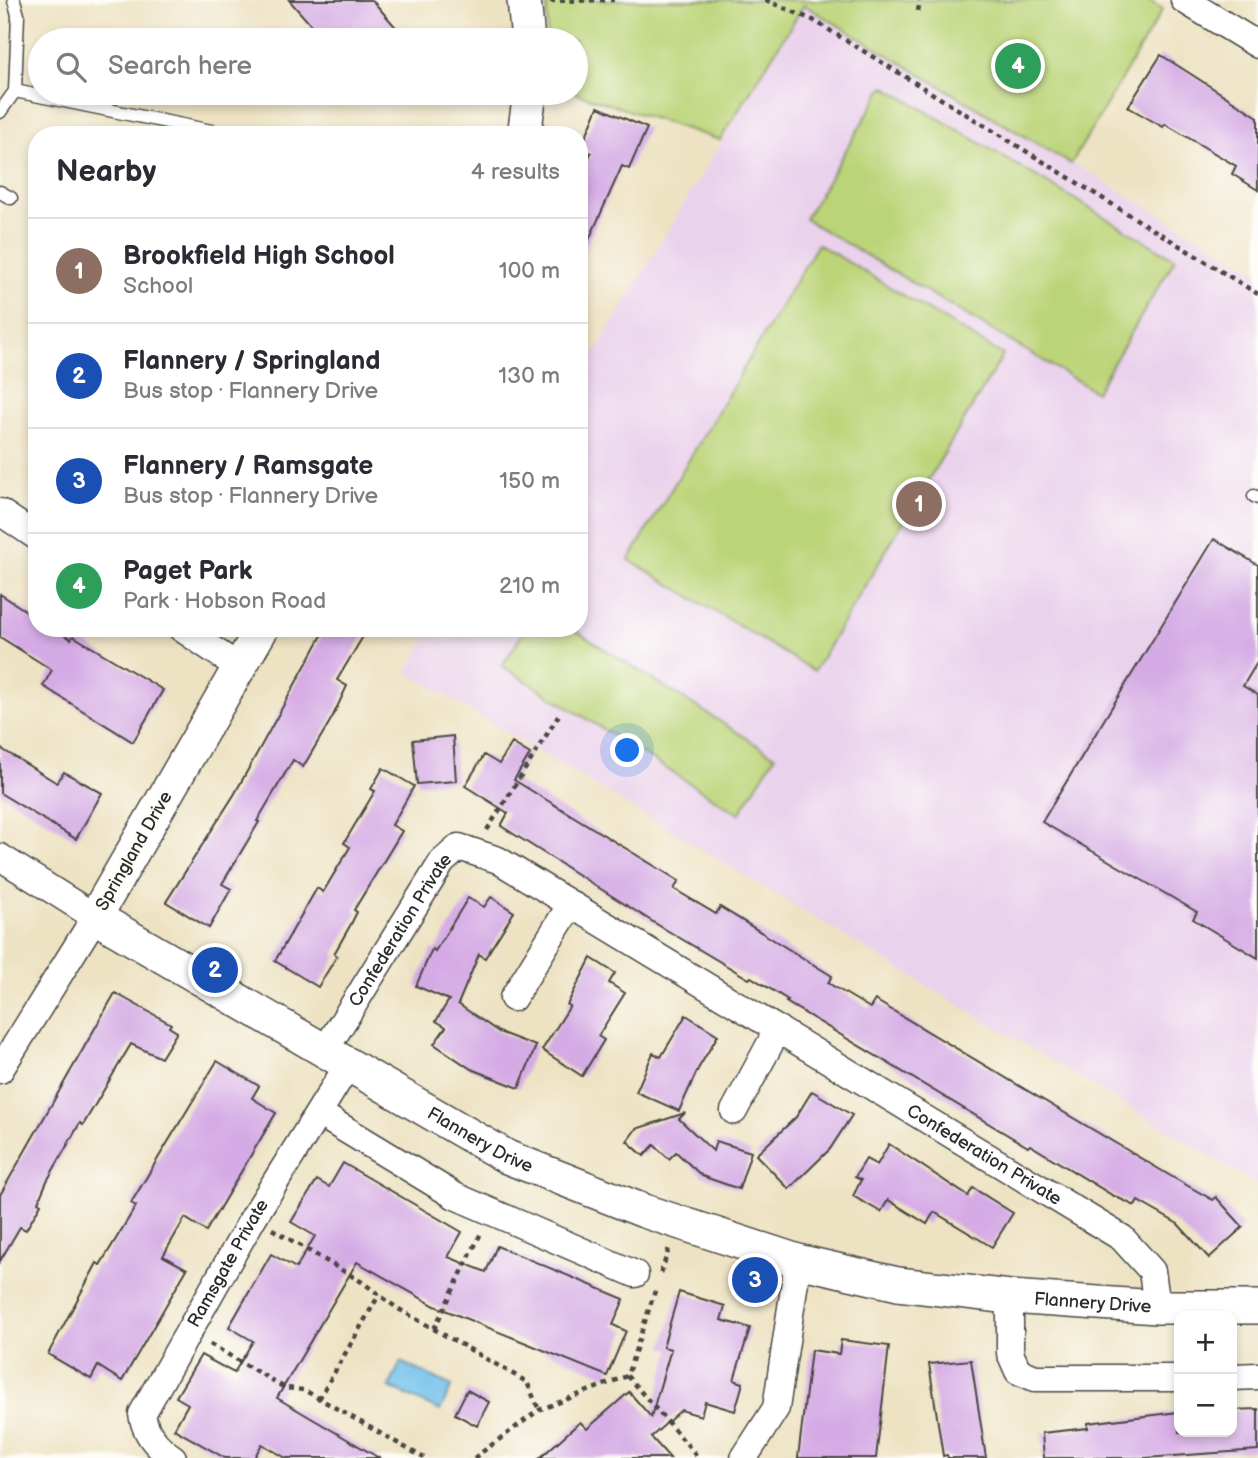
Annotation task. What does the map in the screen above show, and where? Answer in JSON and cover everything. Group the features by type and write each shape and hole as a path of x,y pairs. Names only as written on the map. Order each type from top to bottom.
{"street":[{"path":"1184,0 1258,45"},
{"path":"524,2 527,28"},
{"path":"525,126 528,105"},
{"path":"0,512 28,531"},
{"path":"194,637 240,668"},
{"name":"Springland Drive","path":"0,1070 95,917 257,637"},
{"name":"Confederation Private","path":"336,1058 442,862 459,847 498,860 1122,1238 1152,1271 1157,1307"},
{"name":"Flannery Drive","path":"0,858 95,917 507,1157 643,1210 798,1261 898,1284 1010,1297 1157,1307 1258,1307"},
{"path":"513,998 571,904"},
{"path":"734,1111 778,1030"},
{"name":"Ramsgate Private","path":"173,1458 163,1452 144,1428 142,1415 253,1217 320,1114 336,1058"},
{"path":"320,1114 455,1196 635,1274"},
{"path":"744,1458 776,1408 798,1261"},
{"name":"Flannery Drive","path":"1010,1297 1010,1353 1018,1371 1035,1378 1174,1378"},
{"path":"1237,1377 1258,1376"}],"lane":[{"path":"0,112 15,91 18,15 14,0"},
{"path":"15,91 28,94"},
{"path":"84,105 187,126"}],"path":[{"path":"524,2 614,0"},
{"path":"765,0 813,20 1258,294"},
{"path":"918,11 920,0"},
{"path":"459,847 482,838 559,715"},
{"path":"434,1329 491,1213"},
{"path":"253,1217 434,1329 527,1382 539,1409"},
{"path":"627,1376 678,1220"},
{"path":"319,1399 379,1295"},
{"path":"190,1331 285,1388 304,1390 424,1458"},
{"path":"474,1458 539,1409 627,1376"},
{"path":"627,1376 699,1458"}],"shaded area":[{"path":"804,5 1258,272 1258,1185 407,672 428,637 588,637 588,364"}],"green space":[{"path":"547,0 1148,0 1163,9 1071,164 804,5 720,140 588,97 588,28 547,28"},
{"path":"884,86 1175,259 1096,392 805,219"},
{"path":"818,244 1003,355 814,671 629,560"},
{"path":"520,637 585,637 775,756 739,814 502,666"}],"water":[{"path":"401,1362 452,1386 440,1411 389,1387"}],"building":[{"path":"289,0 372,0 396,28 314,28"},
{"path":"1161,55 1258,117 1258,190 1232,174 1236,166 1165,124 1163,127 1128,107"},
{"path":"598,107 647,128 629,169 622,166 588,242 588,160 591,153 588,152 588,131"},
{"path":"1214,539 1258,565 1258,661 1243,686 1258,695 1258,958 1193,919 1197,912 1042,822"},
{"path":"0,594 28,612 28,637 75,637 163,690 133,742 43,686 52,670 0,637"},
{"path":"321,637 363,637 337,680 347,686 332,718 303,767 293,760 257,821 259,822 222,884 231,889 209,928 166,902 234,795"},
{"path":"453,736 456,781 417,784 413,740"},
{"path":"512,743 530,754 514,780 679,881 674,889 716,914 720,907 832,976 828,983 870,1008 875,1000 1174,1178 1213,1200 1216,1197 1243,1227 1209,1258 1178,1224 1138,1201 1135,1206 1112,1195 1030,1145 1028,1147 786,1002 788,1000 751,977 749,979 653,922 501,826 508,813 465,786 484,755 499,764"},
{"path":"0,748 57,783 64,772 102,793 76,839 0,793"},
{"path":"383,768 414,786 392,825 402,831 354,910 357,912 334,954 337,956 318,987 275,961 317,888 323,892 350,847 344,843 375,791 371,789"},
{"path":"491,897 514,912 485,958 479,954 458,1004 499,1032 536,1046 519,1088 471,1069 434,1044 446,1027 436,1021 449,1000 416,986 432,949 435,951 468,898 484,907"},
{"path":"591,958 615,973 609,983 625,993 598,1036 604,1040 582,1076 542,1050 570,1006 567,1005"},
{"path":"115,993 171,1024 169,1027 177,1032 161,1058 131,1044 83,1125 80,1123 47,1181 38,1202 41,1204 26,1230 20,1227 0,1261 0,1195"},
{"path":"686,1015 718,1035 698,1069 679,1111 636,1092 653,1053 661,1057"},
{"path":"217,1061 259,1086 252,1098 276,1113 206,1231 185,1218 163,1256 187,1269 122,1381 98,1366 91,1379 48,1354 97,1263 100,1265 136,1206 131,1203"},
{"path":"812,1091 852,1115 830,1149 789,1189 756,1155 796,1117"},
{"path":"685,1113 679,1119 713,1151 716,1141 751,1152 739,1189 702,1176 676,1152 669,1159 654,1145 644,1156 627,1141 636,1129"},
{"path":"889,1144 968,1196 973,1188 1013,1213 992,1247 934,1212 927,1224 888,1200 881,1212 853,1196 861,1180 855,1177 866,1159 877,1165"},
{"path":"343,1163 462,1232 448,1257 486,1272 497,1246 624,1299 613,1325 626,1331 607,1376 435,1306 357,1262 277,1398 379,1458 286,1458 262,1444 254,1458 225,1458 174,1429 188,1404 176,1397 201,1355 234,1373 253,1341 229,1327 271,1254 296,1268 315,1236 291,1222 317,1180 329,1187"},
{"path":"679,1292 725,1306 721,1320 750,1328 734,1380 743,1383 735,1411 705,1402 701,1416 681,1410 651,1437 670,1458 540,1458 580,1422 587,1429 629,1392 651,1417 671,1349 663,1347"},
{"path":"841,1340 889,1346 876,1458 798,1458 811,1350 839,1354"},
{"path":"971,1360 986,1458 948,1458 947,1455 943,1456 929,1364"},
{"path":"467,1390 489,1402 477,1426 455,1414"},
{"path":"1258,1409 1258,1450 1145,1458 1044,1458 1042,1433 1088,1428 1088,1423 1174,1413 1174,1437 1237,1437 1237,1410"}],"place":[{"name":"Paget Park","path":"1018,66"},
{"name":"Brookfield High School","path":"919,504"},
{"name":"Flannery / Springland","path":"215,970"},
{"name":"Flannery / Ramsgate","path":"755,1280"}]}
